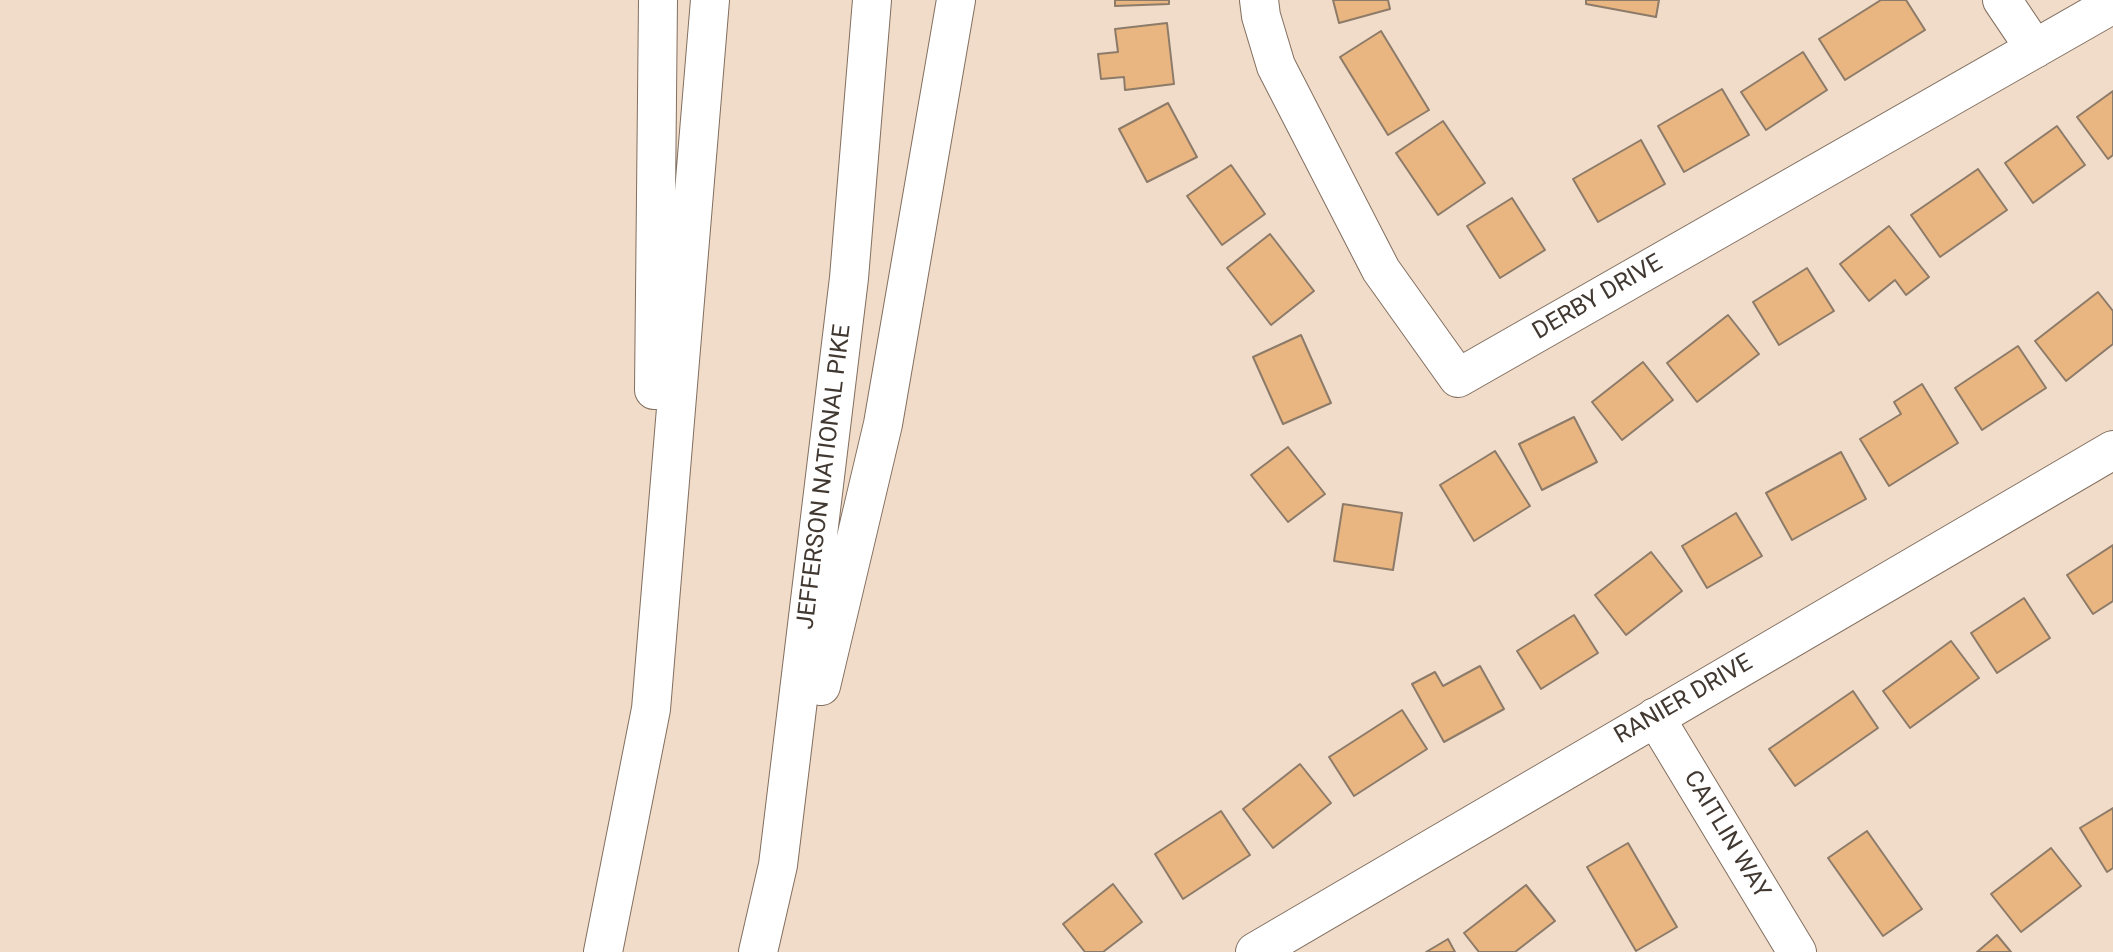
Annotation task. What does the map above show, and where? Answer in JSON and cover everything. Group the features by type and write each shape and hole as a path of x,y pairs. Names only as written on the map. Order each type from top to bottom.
{"main road":[{"path":"651,709 658,0"},
{"path":"603,952 651,709 710,0"},
{"name":"JEFFERSON NATIONAL PIKE","path":"758,952 778,865 849,278 872,0"},
{"path":"778,865 883,424 956,0"},
{"name":"DERBY DRIVE","path":"1259,0 1276,66 1381,271 1458,378 2113,5"},
{"path":"2002,0 2035,48"},
{"name":"RANIER DRIVE","path":"1255,952 2113,450"},
{"name":"CAITLIN WAY","path":"1655,717 1797,952"}],"building":[{"path":"1115,0 1169,0 1169,4 1115,6"},
{"path":"1333,0 1388,0 1390,9 1339,23"},
{"path":"1586,0 1659,0 1656,17 1586,4"},
{"path":"1881,0 1906,0 1925,30 1845,80 1819,39"},
{"path":"1167,23 1174,84 1125,90 1124,77 1101,79 1098,54 1118,52 1115,29"},
{"path":"1381,31 1429,110 1388,135 1340,57"},
{"path":"1803,52 1827,90 1766,130 1741,92"},
{"path":"1722,89 1749,135 1684,172 1658,126"},
{"path":"2113,91 2113,155 2108,159 2077,117"},
{"path":"1168,103 1197,157 1147,182 1119,129"},
{"path":"1443,121 1485,183 1438,215 1396,153"},
{"path":"2057,126 2085,165 2033,203 2005,163"},
{"path":"1641,140 1665,184 1598,222 1573,179"},
{"path":"1231,165 1265,214 1222,245 1187,196"},
{"path":"1978,169 2007,210 1940,257 1911,215"},
{"path":"1512,198 1545,250 1500,278 1467,226"},
{"path":"1889,226 1929,277 1906,295 1895,280 1869,301 1840,264"},
{"path":"1270,234 1314,291 1271,325 1227,268"},
{"path":"1807,268 1834,311 1779,345 1753,302"},
{"path":"2098,292 2113,311 2113,344 2066,381 2035,341"},
{"path":"1728,315 1759,354 1697,402 1667,363"},
{"path":"1301,335 1331,403 1283,424 1253,357"},
{"path":"2018,346 2046,388 1982,430 1955,388"},
{"path":"1643,362 1673,400 1622,440 1592,402"},
{"path":"1922,384 1958,443 1889,486 1860,439 1901,414 1894,402"},
{"path":"1574,417 1597,462 1542,490 1519,444"},
{"path":"1288,447 1325,494 1288,522 1251,475"},
{"path":"1495,451 1530,506 1474,541 1440,485"},
{"path":"1841,452 1866,499 1792,540 1766,493"},
{"path":"1343,504 1402,513 1393,570 1334,561"},
{"path":"1736,513 1762,556 1707,588 1682,546"},
{"path":"2113,545 2113,601 2093,614 2067,575"},
{"path":"1651,552 1682,591 1626,635 1595,595"},
{"path":"2024,598 2050,638 1997,673 1971,633"},
{"path":"1574,615 1598,653 1541,689 1517,651"},
{"path":"1951,641 1979,678 1910,728 1883,691"},
{"path":"1480,666 1504,709 1444,742 1412,684 1435,672 1443,686"},
{"path":"1853,691 1878,728 1795,786 1769,749"},
{"path":"1402,710 1427,749 1354,796 1329,757"},
{"path":"1300,764 1331,803 1273,848 1243,809"},
{"path":"2113,808 2113,868 2107,872 2080,828"},
{"path":"1221,811 1250,855 1183,899 1155,854"},
{"path":"1867,831 1922,909 1883,936 1828,858"},
{"path":"1628,843 1677,927 1636,951 1587,867"},
{"path":"2051,848 2081,886 2021,932 1991,894"},
{"path":"1113,884 1142,922 1103,952 1085,952 1063,924"},
{"path":"1526,885 1555,921 1515,952 1479,952 1464,933"},
{"path":"1997,935 2011,952 1977,952"},
{"path":"1448,939 1455,952 1426,952"}]}
